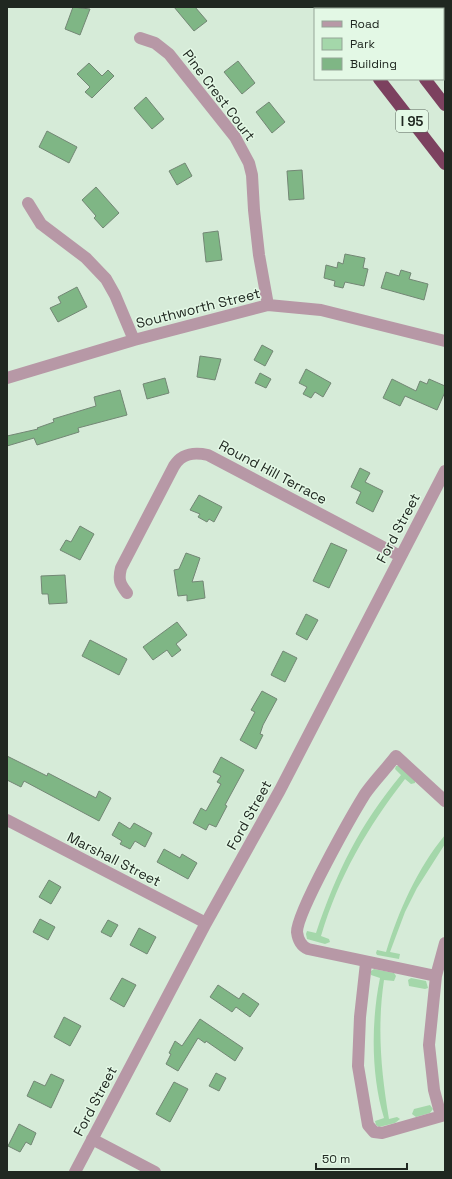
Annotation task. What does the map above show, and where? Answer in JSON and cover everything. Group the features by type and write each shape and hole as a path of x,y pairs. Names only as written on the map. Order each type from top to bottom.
{"highway":[{"name":"I 95","path":"380,80 445,164"},
{"name":"I 95","path":"426,80 445,105"}],"street":[{"name":"Pine Crest Court","path":"140,38 155,43 169,54 242,149 252,175 254,210 268,305"},
{"path":"28,202 41,224 86,258 106,279 115,295 134,340"},
{"name":"Southworth Street","path":"7,378 134,340 268,305 321,310 445,341"},
{"name":"Round Hill Terrace","path":"127,593 120,584 119,577 121,568 174,466 183,456 191,453 208,454 400,556"},
{"name":"Ford Street","path":"75,1172 206,924 280,790 445,471"},
{"path":"436,976 366,963 308,949 300,944 297,931 299,922 316,885 365,794 396,756 445,801"},
{"name":"Marshall Street","path":"7,820 206,924"},
{"path":"366,963 360,1018 358,1066 368,1125 374,1132 382,1133 443,1115 434,1090 429,1045 436,976 445,943"},
{"path":"92,1139 155,1172"}],"green space":[{"path":"396,766 399,766 415,780 415,783 411,784 405,779 391,797 366,834 345,873 328,914 321,936 329,939 330,942 325,944 307,939 307,931 316,933 332,889 361,831 373,812 401,775 395,769"},
{"path":"445,835 445,844 417,888 405,912 390,952 400,954 399,959 377,955 377,950 386,952 403,905 417,876"},
{"path":"374,969 394,973 396,976 394,981 384,980 380,1032 382,1067 389,1119 397,1117 400,1119 395,1123 379,1127 376,1125 375,1121 384,1118 377,1084 374,1030 380,978 371,975 371,971"},
{"path":"411,978 426,981 428,988 425,989 409,986 408,980"},
{"path":"430,1105 433,1109 430,1113 416,1117 412,1114 414,1109"}],"building":[{"path":"73,7 90,9 80,35 65,29"},
{"path":"174,7 195,7 207,21 194,31"},
{"path":"238,61 255,83 242,94 224,72"},
{"path":"89,63 102,76 108,70 114,76 92,98 85,92 90,87 77,74"},
{"path":"146,97 164,119 152,129 134,108"},
{"path":"269,102 285,122 272,133 256,112"},
{"path":"47,131 77,147 69,163 39,147"},
{"path":"185,163 192,176 177,185 169,171"},
{"path":"302,170 304,199 289,200 287,171"},
{"path":"96,187 119,213 103,228 94,218 96,216 82,200"},
{"path":"218,231 222,260 206,262 203,233"},
{"path":"345,254 365,258 363,268 368,269 364,286 345,282 343,288 334,286 335,281 324,278 326,265 337,268 338,262 343,264"},
{"path":"401,270 411,273 409,279 428,284 424,300 381,288 386,272 399,276"},
{"path":"77,287 87,307 58,322 50,308 61,303 58,297"},
{"path":"262,345 273,351 265,366 254,360"},
{"path":"200,356 221,359 215,380 197,377"},
{"path":"306,369 331,383 323,397 315,392 311,398 303,394 307,387 299,383"},
{"path":"260,373 271,379 266,388 255,383"},
{"path":"165,378 169,393 147,399 143,384"},
{"path":"392,379 416,391 420,381 427,384 429,379 445,386 445,392 437,410 405,396 400,406 383,398"},
{"path":"120,390 127,415 78,428 79,432 37,445 34,438 7,446 7,436 38,429 37,428 54,422 53,419 96,406 94,397"},
{"path":"360,468 370,473 365,482 383,491 373,512 356,503 361,492 351,487"},
{"path":"199,495 222,507 214,522 209,519 207,522 198,517 200,514 190,510"},
{"path":"80,526 94,534 80,560 60,550 66,540 71,542"},
{"path":"331,543 347,550 329,588 313,581"},
{"path":"186,553 200,558 192,582 203,581 205,598 187,601 187,595 178,596 174,570 179,569"},
{"path":"65,575 67,603 49,604 48,594 42,594 41,576"},
{"path":"306,614 318,620 307,640 296,634"},
{"path":"177,622 187,635 176,644 181,650 172,657 167,650 153,660 143,647"},
{"path":"90,640 127,659 119,675 82,656"},
{"path":"283,651 297,658 285,682 271,675"},
{"path":"262,691 277,699 263,725 260,734 263,735 256,749 240,740 255,712 251,710"},
{"path":"7,756 47,776 48,773 96,798 99,791 111,798 99,821 24,781 21,787 7,780"},
{"path":"221,757 244,770 225,805 227,806 216,827 209,824 206,830 193,823 201,808 206,811 221,784 217,782 221,776 213,772"},
{"path":"119,822 130,829 134,823 152,833 145,847 135,841 130,849 120,844 122,841 112,835"},
{"path":"164,849 180,858 182,854 197,863 188,879 157,862"},
{"path":"49,880 61,887 51,904 39,897"},
{"path":"40,919 55,927 48,940 33,932"},
{"path":"108,920 118,925 111,937 101,932"},
{"path":"139,928 156,937 147,954 130,945"},
{"path":"122,978 136,985 124,1007 110,999"},
{"path":"218,985 239,999 243,993 259,1004 250,1017 236,1007 232,1012 210,997"},
{"path":"64,1017 81,1026 70,1046 54,1037"},
{"path":"200,1019 243,1048 235,1061 206,1041 205,1043 198,1038 178,1071 166,1064 171,1054 169,1053 175,1041 182,1046"},
{"path":"216,1073 226,1078 219,1091 209,1086"},
{"path":"51,1074 64,1080 51,1108 27,1096 34,1081 45,1086"},
{"path":"174,1082 188,1089 170,1122 156,1114"},
{"path":"19,1124 36,1133 31,1145 26,1142 20,1152 8,1146"}]}
